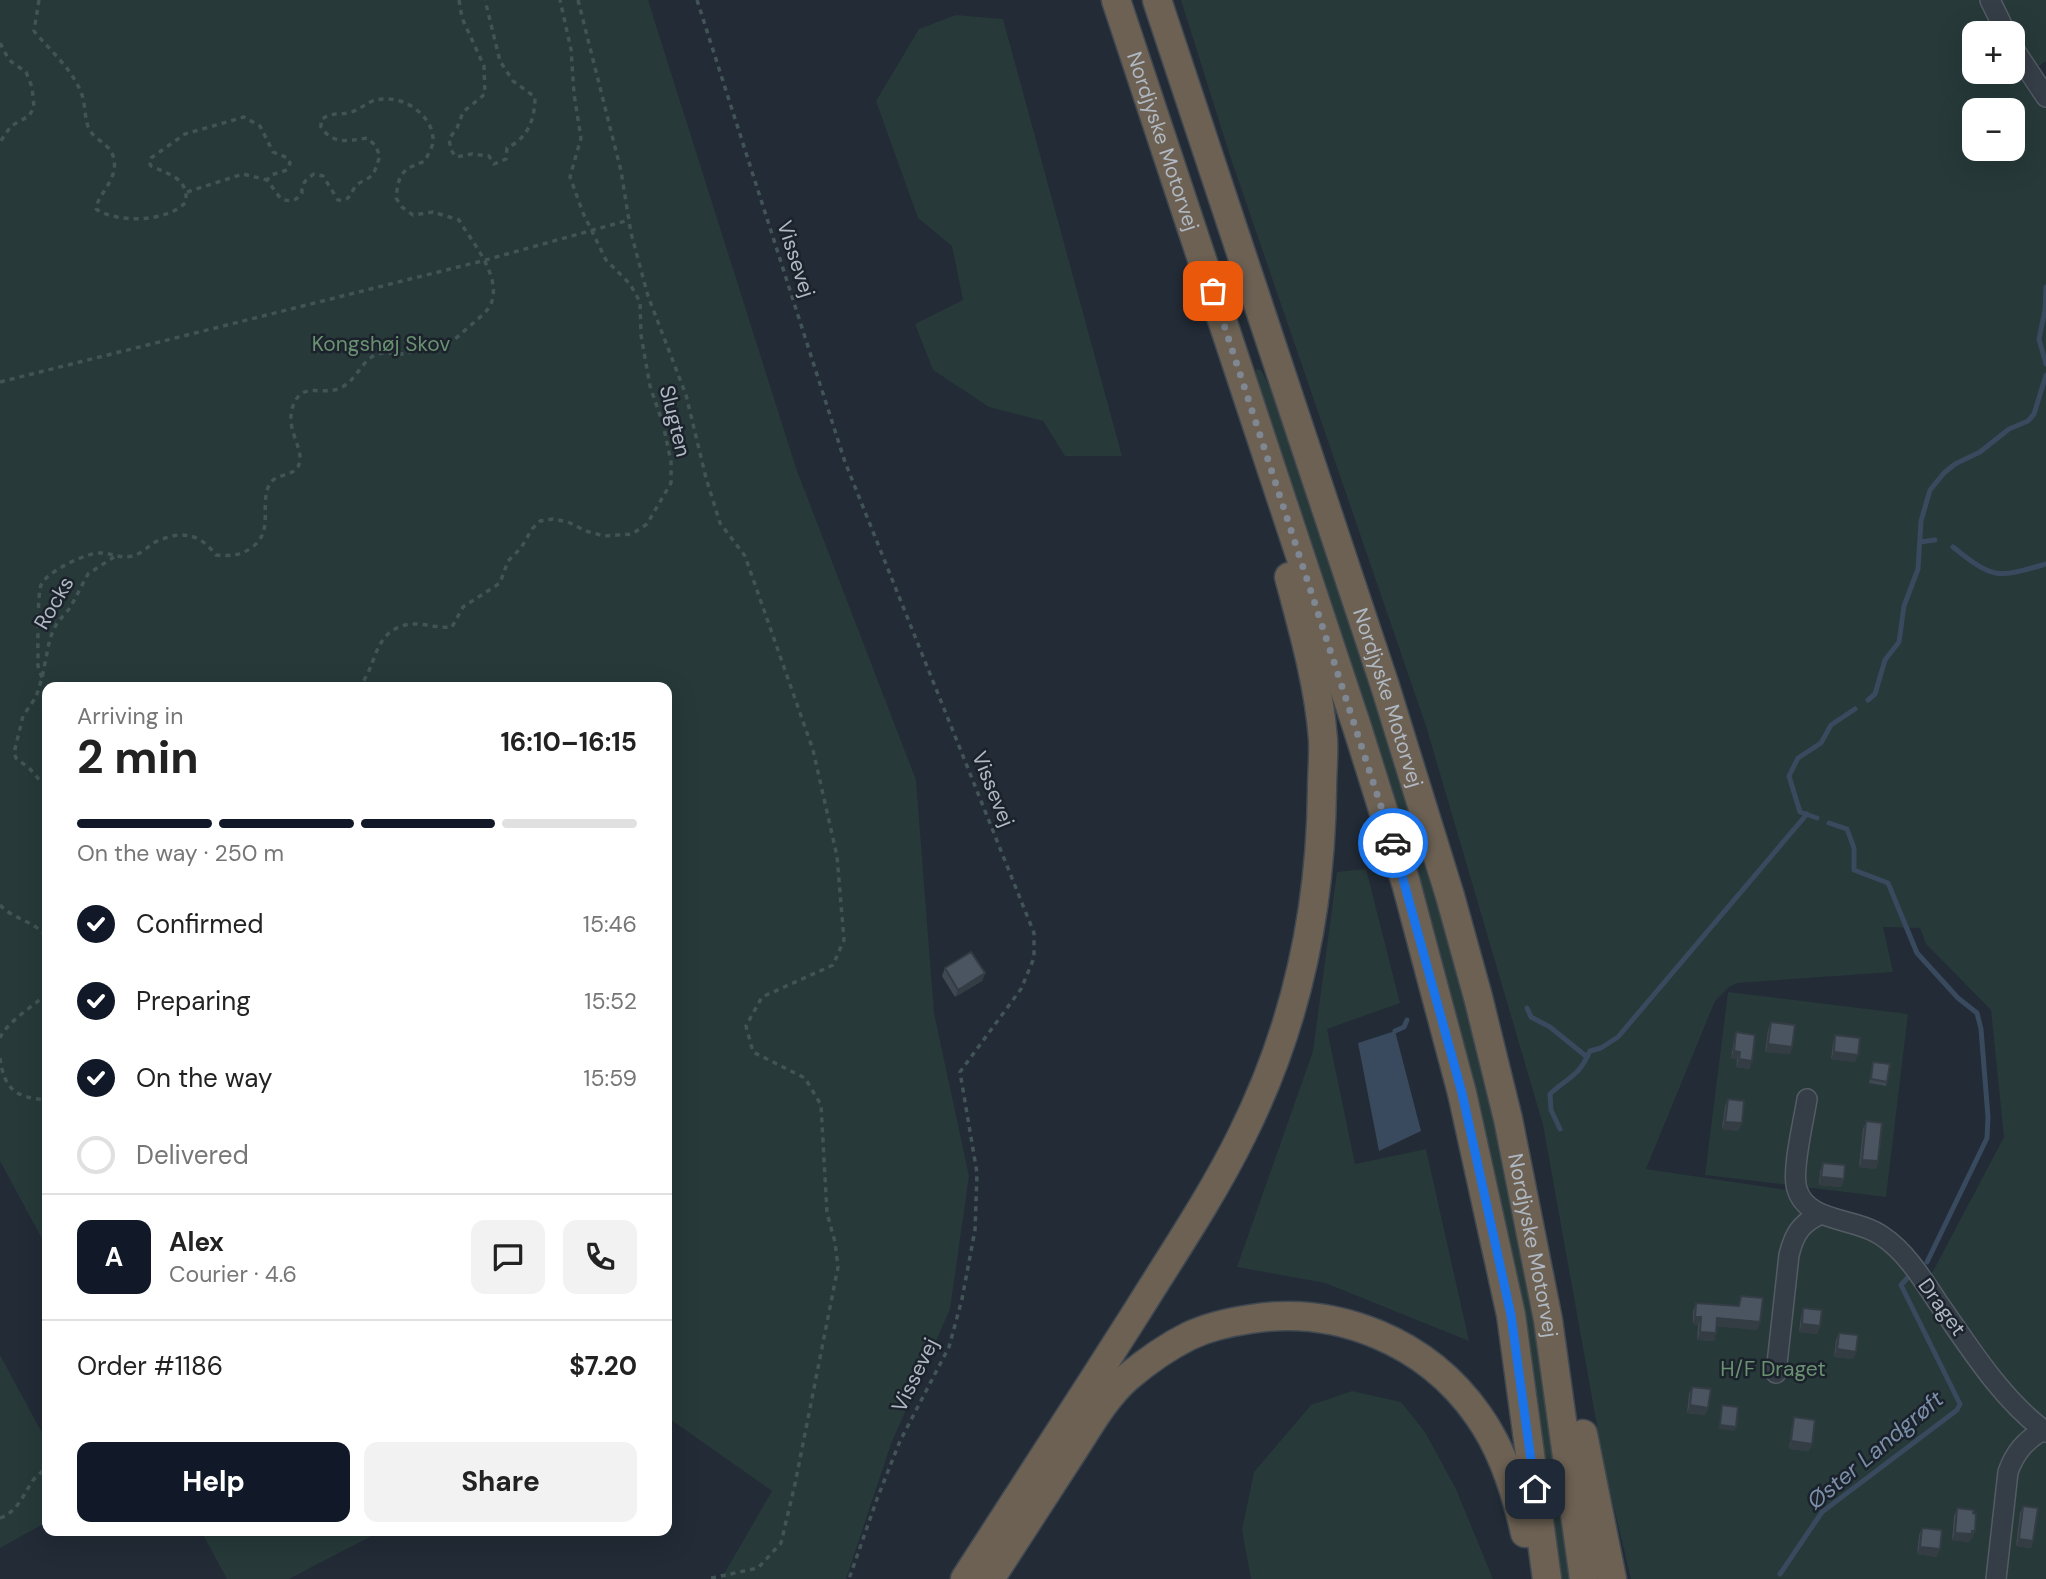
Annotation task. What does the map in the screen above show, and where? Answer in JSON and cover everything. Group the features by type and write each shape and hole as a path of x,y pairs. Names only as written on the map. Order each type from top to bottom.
{"highway":[{"name":"Nordjyske Motorvej","path":"1116,0 1394,844 1462,1093 1511,1315 1547,1579"},
{"name":"Nordjyske Motorvej","path":"1157,0 1381,673 1478,996 1508,1119 1548,1320 1584,1579"},
{"path":"965,1579 1214,1187 1274,1059 1292,1005 1309,938 1322,834 1323,739 1317,696 1300,616 1205,267"},
{"path":"1478,996 1546,1235 1612,1579"},
{"path":"990,1579 1100,1410 1125,1380 1156,1355 1192,1335 1232,1322 1273,1315 1344,1322 1374,1332 1404,1347 1446,1379 1478,1413 1498,1447 1516,1494 1528,1548 1531,1579"}],"street":[{"path":"1990,0 2000,21"},
{"path":"2025,62 2042,84"},
{"path":"1776,1373 1789,1255 1794,1237 1805,1222 1819,1215 1805,1204 1797,1189 1795,1176 1807,1099"},
{"name":"Draget","path":"1819,1215 1853,1222 1882,1236 1905,1257 1990,1375 2045,1431 2023,1444 2014,1456 2008,1472 1996,1579"}],"path":[{"path":"40,0 34,31 66,64 82,95 90,132 106,144 114,161 109,188 96,202 96,209 119,219 165,216 177,212 187,202 187,191 181,180 151,166 151,158 185,134 244,117 260,126 273,152 288,158 290,163 287,170 271,175 267,180"},
{"path":"459,0 462,18 484,66 485,94 463,112 449,139 451,150 456,157 472,154 489,156 494,164 506,159 508,149 521,141 527,132 535,112 535,97 513,81 500,61 485,0"},
{"name":"Slugten","path":"364,682 371,667 374,651 400,626 412,624 452,627 463,607 500,583 508,561 540,521 553,519 568,522 604,536 632,534 647,524 671,483 671,463 663,424 650,386 641,335 640,302 630,284 606,260 583,213 570,177 581,138 571,49 560,0"},
{"path":"578,0 621,170 629,220 648,296 686,395 720,523 745,556 813,750 837,856 844,940 833,965 762,997 746,1026 753,1052 805,1078 821,1105 827,1213 838,1267 781,1542 758,1568 707,1579"},
{"name":"Vissevej","path":"697,0 845,462 1034,933 1034,958 1021,989 960,1072 977,1172 975,1230 962,1298 949,1348 900,1441 849,1579"},
{"path":"0,43 9,60 26,72 32,87 34,107 29,116 11,125 0,142"},
{"path":"42,678 38,666 41,585 51,574 77,560 101,552 114,557 134,556 159,540 178,536 197,537 207,542 216,555 244,553 260,541 266,526 265,506 273,479 299,467 300,456 292,434 292,411 302,392 340,388 355,378 366,362 375,355 388,352 409,353 422,348 435,349 448,345 484,314 492,302 493,279 459,220 433,212 413,215 402,207 396,198 399,177 406,168 425,161 433,142 429,121 412,106 388,98 366,102 355,111 331,113 321,120 321,127 333,139 342,142 367,138 375,145 380,156 372,176 355,187 347,199 338,200 323,176 314,174 307,178 297,199 290,201 281,199 267,180 243,174 187,191"},
{"path":"0,382 482,261 629,220"},
{"name":"Rocks","path":"42,783 16,758 14,752 23,716 36,697 50,638 57,623 70,608 88,575 114,557"},
{"path":"0,905 8,914 42,930"},
{"path":"0,1038 5,1027 27,1013 42,998"},
{"path":"0,1058 2,1073 9,1086 25,1098 42,1100"},
{"path":"0,1518 21,1502 42,1472"}],"green space":[{"name":"Kongshøj Skov","path":"0,0 648,0 796,468 916,780 934,1013 969,1176 950,1309 891,1444 846,1579 721,1579 772,1491 672,1421 672,682 42,682 42,1239 0,1161"},
{"name":"H/F Draget","path":"1181,0 1982,0 1992,21 1962,21 1962,84 2025,84 2046,109 2046,1423 2005,1378 1931,1275 2004,1137 1991,1010 1926,944 1920,928 1883,927 1893,972 1737,983 1729,987 1715,1001 1646,1169 1786,1190 1823,1221 1850,1226 1906,1263 2031,1430 2027,1447 2046,1439 2046,1579 1631,1579 1605,1470 1543,1125 1426,726 1230,156"},
{"path":"1997,0 2046,0 2046,61 2038,67 2025,55 2025,21 2007,21"},
{"path":"956,15 1003,19 1122,456 1065,456 1043,421 989,407 933,370 915,324 963,300 952,246 918,218 876,101 919,29"},
{"path":"1256,369 1261,370 1274,396 1409,809 1459,979 1496,1132 1529,1288 1555,1449 1572,1579 1557,1579 1516,1292 1257,383"},
{"path":"1366,869 1400,1003 1327,1029 1355,1164 1426,1149 1469,1341 1325,1283 1237,1267 1313,1051 1337,872"},
{"path":"1728,992 1908,1014 1886,1197 1705,1175"},
{"path":"0,1355 42,1433 42,1525 0,1548"},
{"path":"1352,1391 1401,1402 1425,1432 1456,1489 1493,1579 1251,1579 1242,1530 1254,1472 1311,1405"},
{"path":"204,1536 371,1536 289,1579 227,1579"}],"water":[{"path":"1395,1031 1421,1131 1379,1151 1358,1043"}],"building":[{"path":"971,952 985,973 958,990 945,968"},
{"path":"1771,1022 1795,1025 1792,1047 1768,1044"},
{"path":"1736,1032 1755,1035 1752,1061 1739,1059 1740,1052 1734,1051"},
{"path":"1835,1035 1860,1038 1858,1055 1834,1052"},
{"path":"1873,1062 1890,1064 1887,1082 1871,1079"},
{"path":"1728,1099 1744,1101 1742,1123 1725,1122"},
{"path":"1866,1121 1882,1123 1878,1161 1862,1160"},
{"path":"1823,1163 1845,1165 1844,1179 1821,1177"},
{"path":"1741,1296 1763,1298 1760,1322 1717,1318 1716,1333 1700,1332 1701,1317 1695,1317 1696,1303 1739,1306"},
{"path":"1803,1308 1822,1310 1820,1326 1802,1324"},
{"path":"1839,1333 1858,1335 1856,1352 1837,1349"},
{"path":"1692,1387 1711,1389 1708,1408 1690,1405"},
{"path":"1722,1405 1738,1407 1736,1427 1720,1425"},
{"path":"1794,1417 1815,1420 1812,1444 1791,1441"},
{"path":"2023,1506 2038,1508 2033,1541 2019,1539"},
{"path":"1957,1508 1974,1510 1975,1531 1972,1531 1972,1534 1955,1533"},
{"path":"1922,1528 1942,1530 1940,1549 1920,1547"}],"waterway":[{"name":"Øster Landgrøft","path":"2046,287 2039,339 2046,364"},
{"name":"Øster Landgrøft","path":"1868,700 1875,694 1885,660 1899,642 1904,606 1918,569 1921,521 1930,490 1955,464 1980,452 2009,429 2028,421 2034,414 2046,375"},
{"path":"1920,542 1935,540"},
{"path":"1953,547 1978,566 1996,573 2017,572 2046,564"},
{"name":"Øster Landgrøft","path":"1817,818 1800,812 1789,776 1798,758 1821,743 1831,725 1855,709"},
{"path":"1560,1129 1551,1110 1550,1094 1577,1072 1590,1051 1601,1048 1618,1037 1807,814"},
{"name":"Øster Landgrøft","path":"1829,823 1847,829 1854,848 1854,870 1888,883 1917,953 1958,998 1977,1013 1981,1029 1988,1117 1987,1138 1927,1262"},
{"path":"1527,1008 1531,1017 1550,1027 1587,1057"},
{"path":"1395,1031 1404,1027 1407,1020"},
{"name":"Øster Landgrøft","path":"1780,1574 1822,1512 1957,1410 1960,1404 1901,1285 1910,1275"}],"way so far":[{"path":"1213,291 1393,843"}],"route":[{"path":"1393,843 1462,1093 1511,1315 1535,1489"}]}
